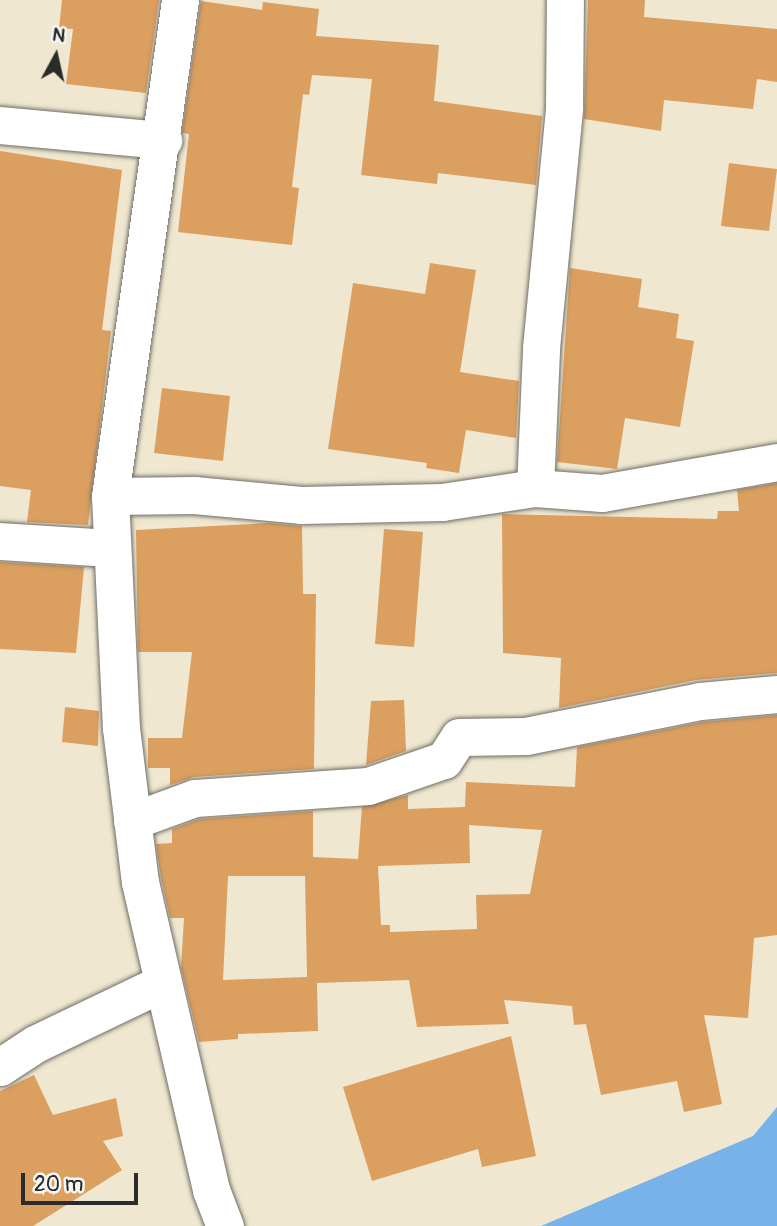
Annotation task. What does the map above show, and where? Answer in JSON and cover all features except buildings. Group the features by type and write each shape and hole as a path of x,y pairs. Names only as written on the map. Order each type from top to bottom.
{"street":[{"path":"180,0 163,140 110,496 121,728 132,821 160,984 211,1190 225,1226"},
{"path":"535,488 541,348 564,107 565,0"},
{"path":"0,125 163,140"},
{"path":"110,496 194,495 314,505 442,502 535,488 602,493 777,462"},
{"path":"0,541 112,548"},
{"path":"132,821 195,798 368,786 444,760 459,737 526,736 700,701 777,694"},
{"path":"0,1067 35,1044 160,984"}],"water":[{"path":"777,1107 777,1226 541,1226 753,1136"}]}
